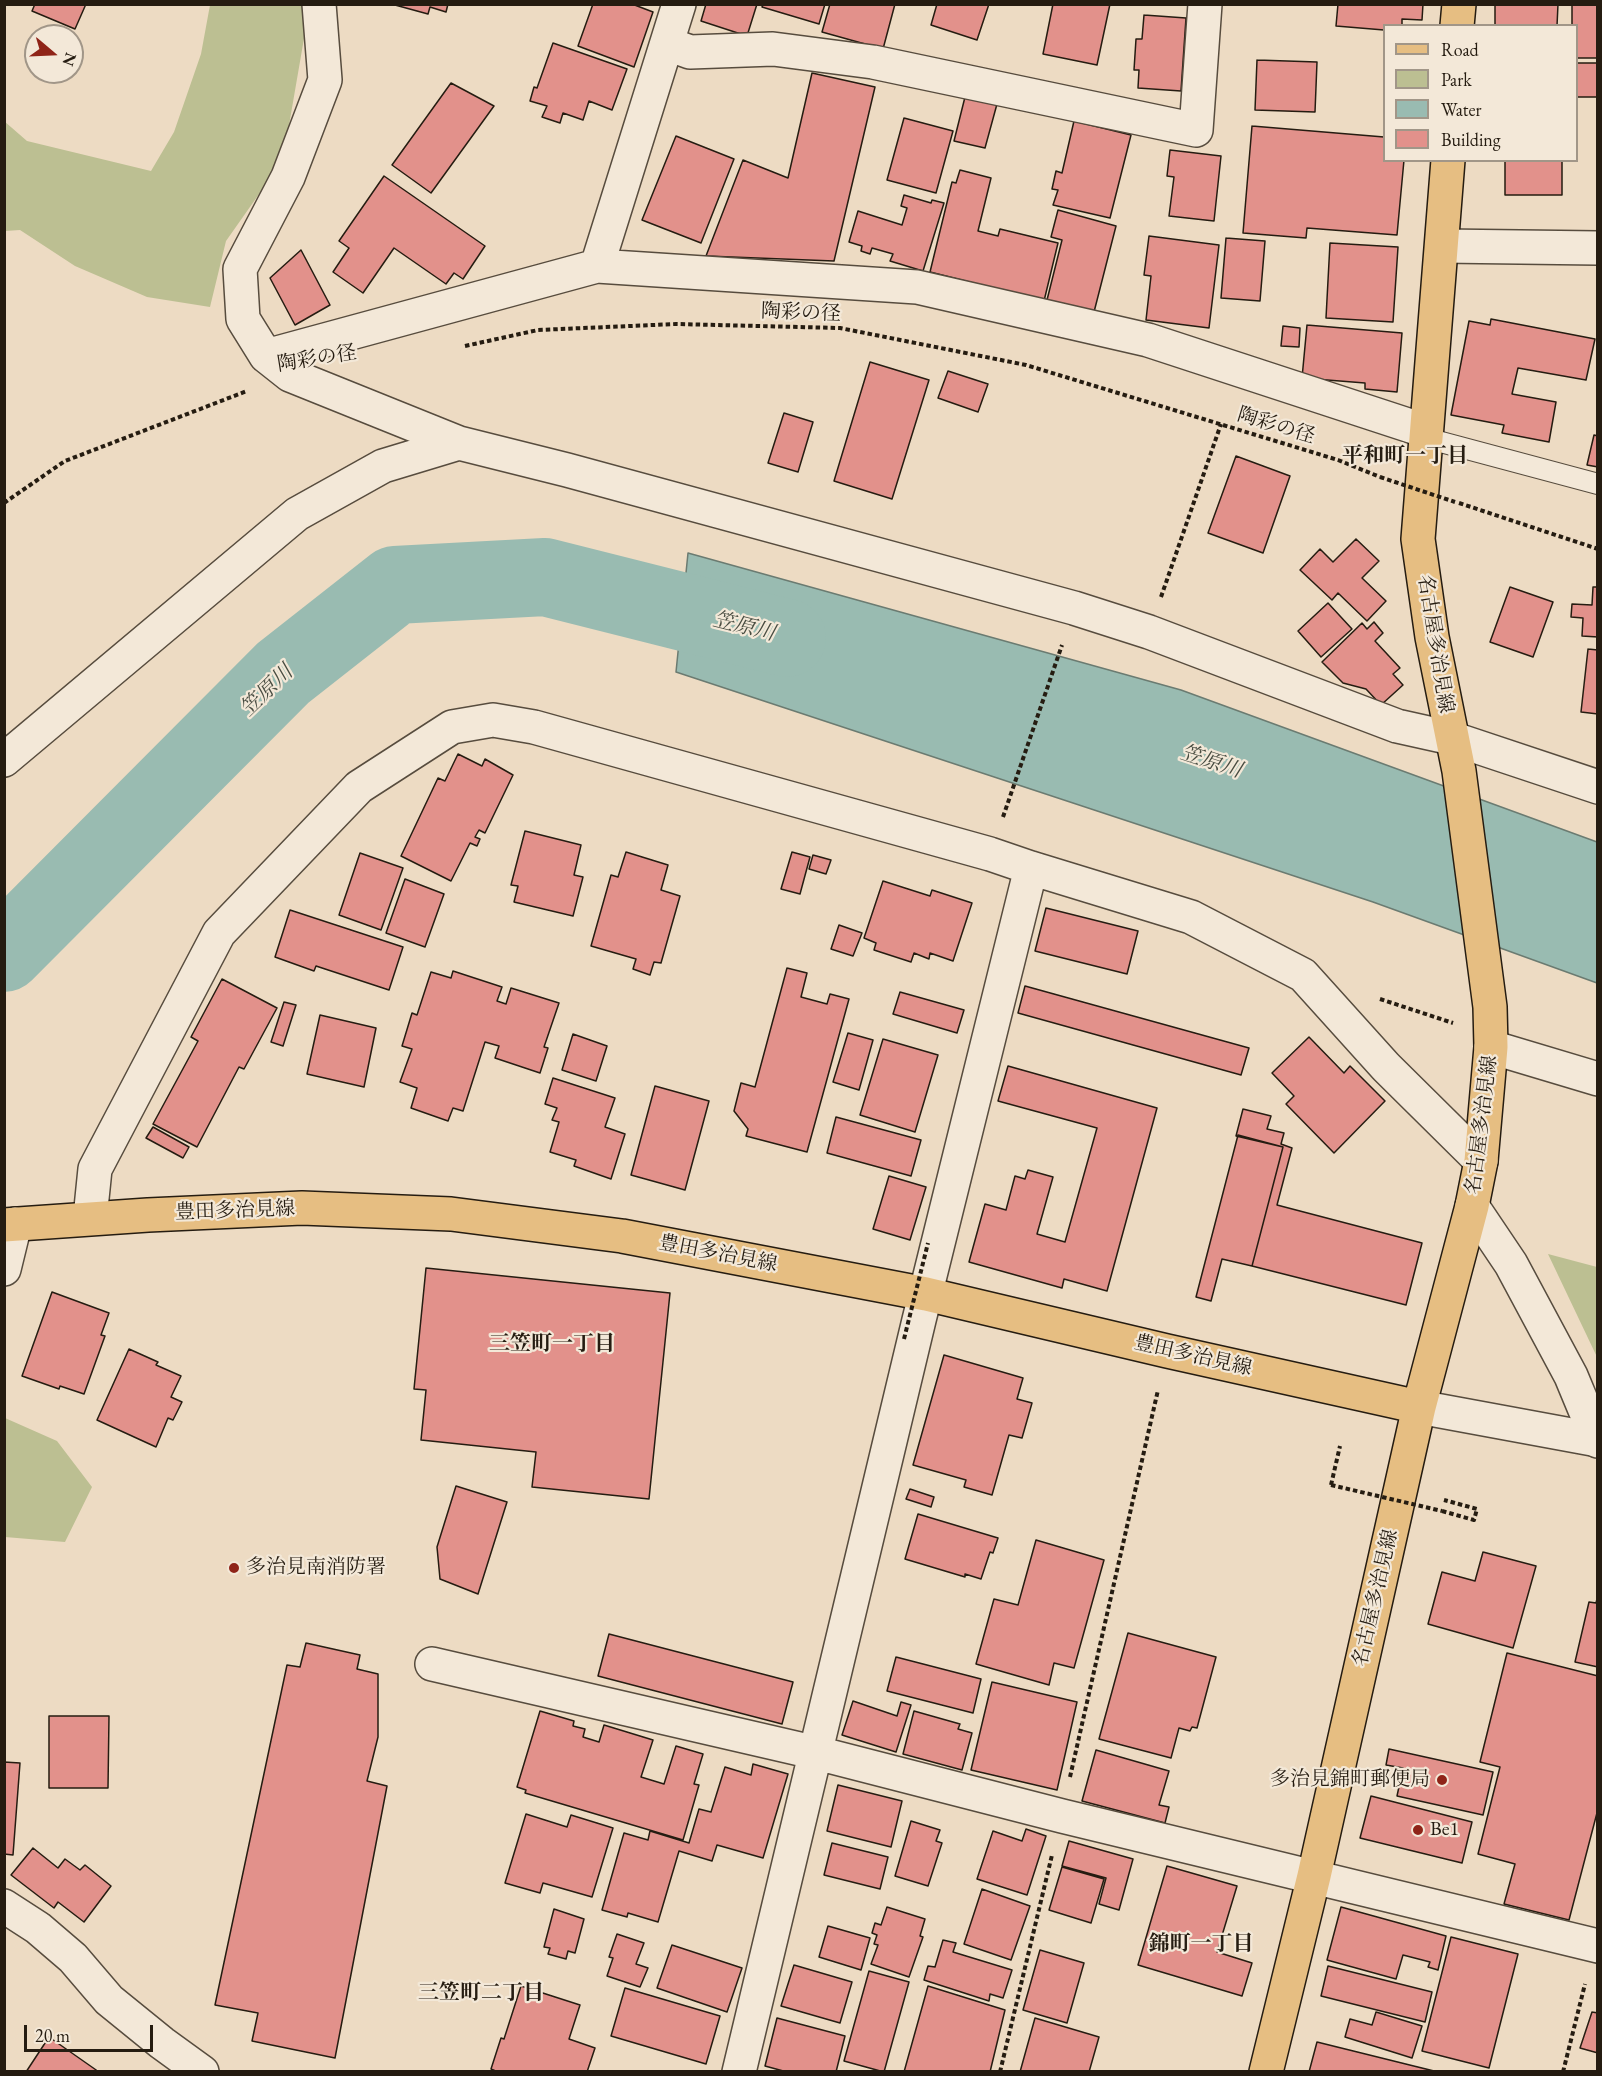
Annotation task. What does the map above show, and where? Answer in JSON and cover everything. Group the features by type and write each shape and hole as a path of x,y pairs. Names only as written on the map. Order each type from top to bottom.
{"main road":[{"path":"1457,24 1459,4"},
{"name":"名古屋多治見線","path":"1266,2072 1314,1876 1419,1407 1472,1206 1481,1161 1491,1047 1490,1007 1459,771 1432,637 1418,539 1448,162"},
{"name":"豊田多治見線","path":"10,1224 302,1208 451,1214 622,1236 926,1294 1419,1407"}],"street":[{"path":"319,4 325,81 288,177 240,269 243,319 278,365 459,443 578,473 1074,608 1149,632 1397,726 1451,738 1598,787"},
{"path":"597,266 679,4"},
{"path":"668,44 690,52 772,49 873,62 1196,130 1205,4"},
{"path":"1442,246 1598,248"},
{"path":"278,365 597,266 916,287 1148,340 1426,434"},
{"path":"4,760 297,514 383,466 459,443"},
{"path":"90,1218 95,1169 219,933 359,787 452,727 493,720 534,727 990,854 1191,917 1303,975 1386,1067 1481,1161"},
{"path":"739,2072 1031,868"},
{"path":"1491,1047 1598,1079"},
{"path":"1472,1206 1511,1264 1571,1376 1597,1441"},
{"path":"4,1269 10,1224"},
{"path":"1419,1407 1597,1441"},
{"path":"432,1664 817,1752 1062,1816 1596,1946"},
{"path":"4,1906 38,1928 74,1958 109,2000 202,2072"}],"lane":[{"path":"1426,434 1598,484"}],"path":[{"name":"陶彩の径","path":"458,347 538,330 676,324 840,327 1026,365 1338,460 1380,477 1598,549"},
{"name":"陶彩の径","path":"4,502 65,461 278,365"},
{"path":"1149,632 1221,424"},
{"path":"990,854 1074,608"},
{"path":"904,1339 928,1243"},
{"path":"1000,2072 1062,1816 1167,1351"},
{"path":"1340,1446 1331,1485 1474,1520 1477,1509 1444,1500"},
{"path":"1563,2072 1596,1946"}],"green space":[{"path":"210,5 302,5 307,21 283,160 226,241 210,307 147,297 75,266 20,230 5,231 4,121 27,141 151,171 174,132 201,54"},
{"path":"1548,1254 1597,1267 1597,1357"},
{"path":"5,1418 57,1441 92,1487 65,1542 5,1537"}],"water":[{"path":"688,553 1181,690 1597,842 1597,983 1373,902 676,672"}],"building":[{"path":"35,4 86,4 77,24 63,24 32,11"},
{"path":"448,4 446,12 430,7 428,14 395,5"},
{"path":"593,4 632,4 653,12 634,67 578,46"},
{"path":"706,4 757,4 747,36 701,21"},
{"path":"763,4 825,4 819,24 762,7"},
{"path":"830,4 895,4 883,49 822,32"},
{"path":"937,4 989,4 977,40 931,25"},
{"path":"1053,4 1110,4 1097,65 1043,54"},
{"path":"1338,4 1423,4 1422,20 1402,19 1402,24 1383,24 1383,30 1336,26"},
{"path":"1495,4 1558,4 1557,24 1495,24"},
{"path":"1572,4 1598,4 1598,58 1578,58 1578,24 1572,24"},
{"path":"1144,15 1186,18 1181,91 1138,88 1139,70 1134,70 1136,39 1142,39"},
{"path":"553,43 627,69 612,110 589,101 583,120 563,113 560,123 542,117 547,106 530,101"},
{"path":"1257,60 1317,62 1315,112 1255,110"},
{"path":"1578,63 1598,63 1598,97 1578,97"},
{"path":"812,73 875,87 834,261 706,256 743,160 788,178"},
{"path":"451,83 494,106 431,193 392,165"},
{"path":"965,97 997,104 985,148 954,141"},
{"path":"904,118 953,131 936,193 887,180"},
{"path":"1074,121 1131,135 1110,218 1053,205 1058,190 1052,189 1056,171 1062,173"},
{"path":"1252,126 1383,137 1383,162 1404,162 1397,235 1307,228 1306,238 1243,233"},
{"path":"676,136 734,159 701,243 642,220"},
{"path":"1170,150 1221,156 1214,221 1169,216 1174,177 1167,176"},
{"path":"1505,162 1562,162 1562,195 1505,195"},
{"path":"960,170 991,178 978,231 998,236 1000,229 1058,243 1044,301 930,272 952,182 956,183"},
{"path":"384,176 485,246 463,279 454,273 446,284 394,248 363,293 333,272 349,248 339,241"},
{"path":"904,195 931,203 932,200 944,203 923,271 890,261 893,254 872,248 870,254 861,251 862,246 849,242 858,211 902,225 907,208 901,206"},
{"path":"1058,210 1116,226 1094,312 1047,300 1062,240 1051,237"},
{"path":"1149,236 1219,245 1209,328 1146,320 1151,276 1144,275"},
{"path":"1226,238 1265,241 1260,301 1221,298"},
{"path":"1330,243 1398,247 1393,322 1326,318"},
{"path":"301,250 330,305 295,325 270,278"},
{"path":"1491,319 1595,339 1586,380 1518,368 1512,394 1556,402 1549,442 1502,433 1504,425 1451,415 1469,321 1490,325"},
{"path":"1307,325 1402,333 1397,392 1365,389 1365,383 1302,378"},
{"path":"1283,326 1300,328 1299,347 1281,346"},
{"path":"870,362 929,380 892,499 834,481"},
{"path":"948,371 988,384 978,412 938,398"},
{"path":"784,413 813,422 798,472 768,463"},
{"path":"1594,435 1598,436 1598,467 1587,465"},
{"path":"1236,456 1290,476 1263,553 1208,533"},
{"path":"1356,539 1379,561 1362,578 1386,601 1367,621 1338,593 1332,600 1300,570 1320,549 1333,562"},
{"path":"1510,587 1553,602 1533,657 1490,642"},
{"path":"1593,587 1598,587 1598,637 1582,636 1583,618 1571,617 1572,604 1592,605"},
{"path":"1328,603 1352,629 1321,657 1298,631"},
{"path":"1374,622 1383,633 1375,641 1400,668 1393,674 1403,685 1381,705 1366,689 1343,683 1322,662 1362,623 1367,629"},
{"path":"1588,649 1598,650 1598,714 1581,712"},
{"path":"458,754 482,766 485,759 513,775 485,833 479,830 475,837 480,839 477,846 470,843 451,881 401,856 438,778 445,781"},
{"path":"525,831 581,845 574,875 583,877 573,916 514,902 518,886 511,885"},
{"path":"626,852 668,865 661,890 680,896 661,963 654,962 650,975 633,969 636,959 591,946 611,875 618,877"},
{"path":"792,852 810,857 800,894 781,889"},
{"path":"360,853 403,868 381,930 339,915"},
{"path":"813,855 831,860 826,874 809,869"},
{"path":"405,879 444,894 425,947 386,933"},
{"path":"883,881 930,896 932,890 972,903 953,961 930,953 929,959 914,953 911,962 874,950 876,943 864,938"},
{"path":"1046,908 1138,931 1127,974 1035,951"},
{"path":"290,910 403,947 389,990 316,966 314,971 275,957"},
{"path":"839,925 862,933 853,956 831,949"},
{"path":"787,968 807,973 801,997 827,1004 830,994 849,999 807,1152 746,1136 748,1129 734,1111 741,1083 755,1087"},
{"path":"453,971 502,987 497,1001 506,1004 511,988 559,1003 544,1047 548,1048 540,1073 495,1058 499,1046 485,1042 463,1111 453,1108 448,1121 411,1108 417,1088 400,1082 412,1049 402,1046 412,1013 417,1015 431,972 451,978"},
{"path":"222,979 277,1008 244,1069 239,1067 197,1147 153,1124 198,1041 191,1037"},
{"path":"1025,986 1249,1048 1241,1075 1018,1013"},
{"path":"900,992 964,1010 957,1033 893,1014"},
{"path":"284,1002 296,1005 283,1046 271,1042"},
{"path":"320,1015 376,1028 364,1087 307,1074"},
{"path":"848,1033 873,1040 859,1090 833,1082"},
{"path":"573,1034 607,1046 596,1081 562,1070"},
{"path":"1309,1037 1344,1073 1350,1066 1385,1101 1334,1153 1286,1104 1294,1096 1272,1073"},
{"path":"883,1039 938,1055 915,1132 860,1115"},
{"path":"1008,1066 1157,1108 1107,1291 1064,1279 1062,1288 969,1262 985,1204 1006,1210 1015,1176 1025,1179 1028,1170 1053,1177 1037,1234 1065,1242 1097,1128 998,1101"},
{"path":"553,1078 615,1098 605,1127 625,1134 611,1179 574,1166 576,1160 550,1152 559,1122 552,1120 557,1108 545,1104"},
{"path":"655,1086 709,1101 685,1190 631,1175"},
{"path":"1243,1109 1271,1116 1267,1129 1284,1133 1281,1144 1292,1148 1277,1205 1422,1243 1406,1305 1252,1266 1283,1147 1236,1136"},
{"path":"836,1117 921,1140 911,1176 827,1153"},
{"path":"153,1127 189,1147 183,1158 146,1138"},
{"path":"1238,1135 1283,1147 1252,1266 1222,1259 1211,1301 1196,1297"},
{"path":"889,1176 926,1187 910,1240 873,1229"},
{"path":"426,1268 670,1293 649,1499 532,1487 536,1452 421,1440 426,1390 414,1389"},
{"path":"52,1292 109,1313 101,1335 105,1336 84,1394 60,1386 59,1389 22,1376"},
{"path":"129,1349 158,1362 156,1365 181,1376 171,1397 182,1402 173,1420 168,1418 156,1447 97,1420"},
{"path":"944,1355 1023,1378 1017,1399 1032,1403 1022,1438 1009,1435 992,1495 964,1487 966,1480 913,1465"},
{"path":"456,1486 507,1502 478,1594 440,1579 437,1547"},
{"path":"910,1489 934,1497 931,1507 906,1499"},
{"path":"918,1514 998,1538 993,1553 990,1552 981,1579 965,1574 965,1577 905,1559"},
{"path":"1036,1540 1104,1560 1074,1668 1054,1663 1049,1685 976,1664 994,1599 1018,1605"},
{"path":"1483,1552 1536,1566 1513,1648 1428,1624 1442,1572 1475,1581"},
{"path":"1598,1595 1598,1667 1575,1662 1589,1602 1596,1603"},
{"path":"1128,1633 1216,1657 1197,1728 1192,1727 1190,1731 1179,1728 1171,1758 1099,1739"},
{"path":"609,1634 793,1682 782,1724 598,1676"},
{"path":"306,1643 360,1655 357,1669 378,1674 378,1737 367,1781 387,1786 335,2058 252,2041 258,2013 215,2005 287,1665 300,1667"},
{"path":"1507,1653 1598,1676 1598,1809 1569,1920 1504,1904 1515,1864 1478,1854 1500,1767 1480,1762"},
{"path":"896,1657 981,1679 973,1713 887,1691"},
{"path":"992,1682 1077,1702 1057,1790 971,1770"},
{"path":"853,1701 897,1716 901,1702 911,1705 896,1752 842,1735"},
{"path":"540,1711 574,1721 573,1726 585,1729 583,1737 599,1742 604,1725 653,1740 641,1777 664,1784 676,1746 703,1754 694,1784 699,1785 683,1840 525,1793 526,1790 517,1787"},
{"path":"914,1711 960,1724 958,1729 972,1733 962,1770 903,1754"},
{"path":"49,1716 109,1716 108,1788 49,1788"},
{"path":"1389,1749 1493,1772 1483,1815 1397,1796 1403,1768 1386,1765"},
{"path":"1096,1750 1169,1771 1159,1805 1169,1807 1165,1823 1082,1801"},
{"path":"4,1762 20,1763 13,1855 4,1854"},
{"path":"753,1764 788,1774 763,1858 717,1845 712,1861 679,1851 658,1922 628,1913 627,1917 602,1910 624,1833 648,1840 650,1831 689,1843 699,1809 711,1812 725,1767 751,1775"},
{"path":"838,1785 902,1801 891,1847 827,1831"},
{"path":"1371,1796 1472,1822 1462,1863 1360,1838"},
{"path":"526,1814 567,1827 571,1815 613,1828 592,1897 543,1883 540,1893 505,1883"},
{"path":"911,1821 940,1830 936,1841 942,1843 928,1886 895,1876"},
{"path":"1026,1829 1046,1836 1027,1895 977,1879 993,1831 1022,1841"},
{"path":"1069,1841 1133,1859 1119,1910 1099,1904 1106,1878 1062,1866"},
{"path":"832,1843 888,1857 880,1889 824,1875"},
{"path":"33,1848 58,1868 65,1859 80,1870 85,1865 111,1886 84,1922 58,1902 54,1908 11,1875"},
{"path":"1167,1866 1237,1886 1217,1952 1252,1963 1242,1996 1138,1965"},
{"path":"1062,1867 1104,1879 1091,1923 1049,1910"},
{"path":"982,1889 1030,1906 1011,1960 964,1944"},
{"path":"887,1907 925,1919 920,1936 923,1937 909,1977 871,1964 878,1945 874,1944 877,1935 872,1933 875,1923 881,1925"},
{"path":"1341,1907 1446,1936 1438,1970 1428,1967 1430,1962 1403,1955 1396,1979 1327,1960"},
{"path":"554,1909 584,1919 575,1953 568,1951 566,1959 548,1954 550,1948 544,1947"},
{"path":"828,1926 870,1938 861,1970 819,1957"},
{"path":"617,1934 644,1943 636,1964 648,1968 640,1987 607,1976 613,1958 609,1957"},
{"path":"1451,1937 1518,1954 1489,2068 1422,2051"},
{"path":"943,1940 956,1943 953,1952 1012,1970 1003,1998 990,1994 989,2001 924,1980 928,1966 935,1967"},
{"path":"672,1945 742,1968 727,2012 657,1988"},
{"path":"1040,1950 1084,1963 1067,2023 1023,2010"},
{"path":"794,1965 852,1982 840,2023 781,2006"},
{"path":"1328,1966 1432,1992 1425,2022 1321,1996"},
{"path":"869,1971 909,1982 884,2072 844,2061"},
{"path":"521,1986 580,2005 569,2039 595,2048 587,2072 498,2072 491,2069 501,2038 504,2039"},
{"path":"928,1986 1005,2010 990,2072 904,2072"},
{"path":"625,1988 720,2016 706,2064 611,2036"},
{"path":"1376,2012 1422,2026 1412,2058 1345,2037 1350,2019 1372,2025"},
{"path":"1592,2012 1598,2013 1598,2053 1580,2048"},
{"path":"777,2018 845,2036 836,2072 787,2072 765,2066"},
{"path":"1035,2018 1099,2037 1089,2072 1020,2072"},
{"path":"49,2037 99,2072 26,2072"},
{"path":"1317,2042 1438,2072 1309,2072"}],"waterway":[{"name":"笠原川","path":"4,953 283,673 395,585 545,577 787,638"}],"place":[{"name":"多治見南消防署","path":"234,1568"},
{"name":"多治見錦町郵便局","path":"1442,1780"},
{"name":"Be1","path":"1418,1830"}],"district":[{"name":"平和町一丁目","path":"1405,456"},
{"name":"三笠町一丁目","path":"552,1344"},
{"name":"錦町一丁目","path":"1201,1944"},
{"name":"三笠町二丁目","path":"481,1993"}]}
